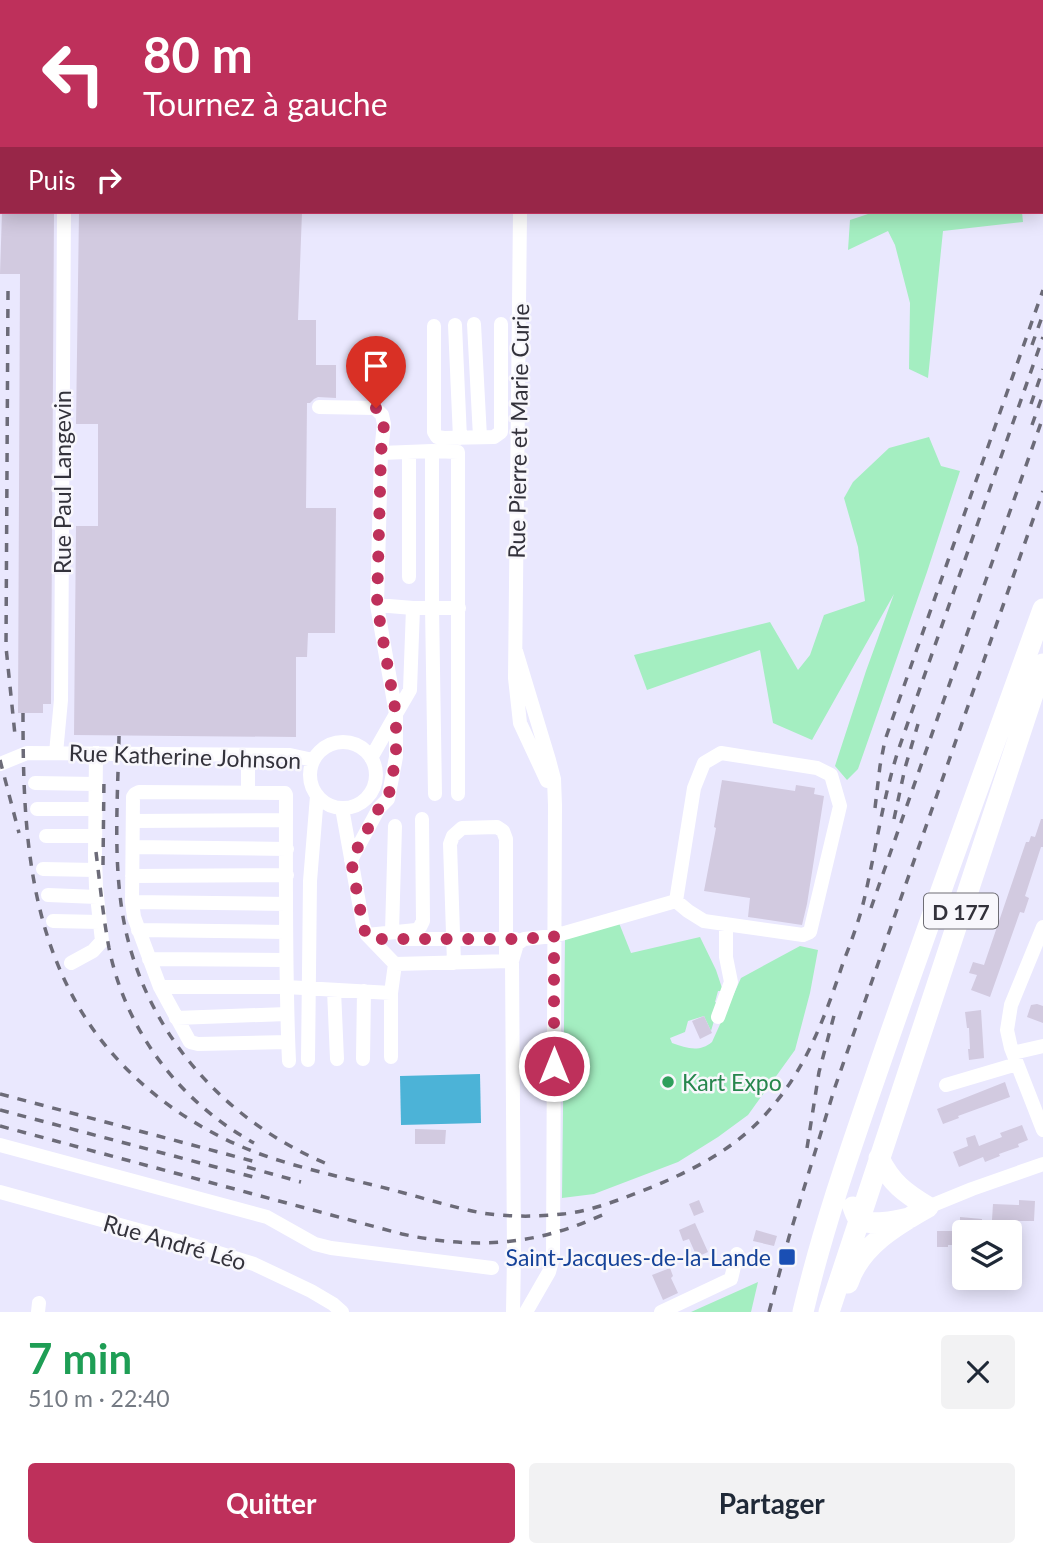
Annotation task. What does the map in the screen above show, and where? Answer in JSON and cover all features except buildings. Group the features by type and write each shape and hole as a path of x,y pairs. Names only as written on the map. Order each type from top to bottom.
{"highway":[{"name":"D 177","path":"939,895 1043,610"},
{"name":"D 177","path":"829,1312 858,1211 879,1158 1043,664"},
{"path":"909,1218 874,1222 858,1211 850,1189 939,895"},
{"path":"803,1312 819,1246 939,895"},
{"path":"879,1158 898,1186 928,1207"},
{"path":"819,1246 832,1225 845,1213 928,1207"},
{"path":"839,1312 857,1262 882,1237 928,1207"}],"street":[{"name":"Rue Paul Langevin","path":"56,753 61,700 64,214"},
{"name":"Rue Pierre et Marie Curie","path":"520,214 515,678 520,723 542,769 555,805 553,1257 549,1272 526,1312"},
{"path":"474,324 480,437"},
{"path":"434,326 434,432 437,437 494,437 501,432 500,324 519,335"},
{"path":"455,325 460,438"},
{"path":"319,407 376,408 382,415 384,424 377,605 396,714 396,757 388,799 379,808 351,860"},
{"path":"432,451 435,794"},
{"path":"409,452 410,577"},
{"path":"381,453 458,452 458,794"},
{"path":"377,605 458,608"},
{"path":"371,758 410,690 412,608"},
{"path":"346,742 364,750 371,758 376,775 371,792 364,800 354,806 342,808 326,803 317,796 310,771 313,760 325,747 346,742"},
{"name":"Rue Katherine Johnson","path":"0,764 27,753 290,755 313,760"},
{"path":"71,963 93,951 102,942 96,870 96,753"},
{"path":"721,753 817,768 831,775 840,806 810,932 803,935 704,920 676,901 694,788 704,763 721,753"},
{"path":"248,755 248,792"},
{"path":"35,783 95,784"},
{"path":"371,792 388,799"},
{"path":"288,1042 190,1042 160,987 134,917 132,876 135,794 285,793 289,1061"},
{"path":"308,1060 310,881 317,796"},
{"path":"342,808 363,925 369,937 396,964 509,961"},
{"path":"37,809 95,809"},
{"path":"369,937 416,930 423,921 422,819"},
{"path":"133,821 286,820"},
{"path":"392,932 395,826"},
{"path":"454,963 450,844 453,836 462,828 497,827 503,831 506,839 513,1312"},
{"path":"46,836 95,836"},
{"path":"133,847 286,849"},
{"path":"43,869 96,870"},
{"path":"132,876 287,875"},
{"path":"48,895 97,897"},
{"path":"369,937 524,939 554,936 676,901"},
{"path":"132,902 286,904"},
{"path":"53,921 100,922"},
{"path":"718,1017 731,982 726,957 726,924"},
{"path":"1043,927 1011,1005 1007,1030 1015,1059 1043,1130"},
{"path":"138,930 285,932"},
{"path":"509,961 517,944 524,939"},
{"path":"149,959 286,960"},
{"path":"391,1057 391,992 396,964"},
{"path":"160,987 286,987 391,992"},
{"path":"334,989 337,1059"},
{"path":"363,1059 364,991"},
{"path":"176,1018 287,1014"},
{"path":"946,1085 1043,1046"},
{"path":"0,1145 267,1217 315,1244 492,1268"},
{"path":"928,1207 1043,1164"},
{"name":"Rue André Léo","path":"0,1192 254,1264 311,1291 342,1312"},
{"path":"661,1312 731,1279 737,1254"}],"green space":[{"path":"868,214 1022,214 1023,222 943,231 928,378 909,369 910,303 895,245 888,231 848,250 850,220"},
{"path":"929,437 941,466 960,471 858,769 847,780 835,766 894,594 812,740 773,723 760,650 647,690 634,655 770,622 798,670 810,655 824,615 865,601 858,547 844,498 853,482 889,448"},
{"name":"Kart Expo","path":"619,923 631,953 700,937 716,970 723,991 718,991 715,1002 719,1004 711,1031 704,1016 688,1021 685,1032 670,1038 672,1043 687,1048 702,1048 712,1042 741,978 800,946 818,950 810,993 795,1050 748,1115 678,1162 594,1194 562,1198 565,938"},
{"path":"758,1282 751,1312 691,1312"}],"water":[{"path":"480,1074 481,1123 401,1125 400,1076"}],"railway":[{"path":"875,808 885,740 1043,290"},
{"path":"8,291 6,647 15,735"},
{"path":"1032,345 1043,314"},
{"path":"23,713 28,838 42,919 72,996 111,1052 148,1089 190,1120 260,1154 470,1211 512,1216 553,1215 583,1211 623,1198 695,1167 743,1136 758,1123 784,1092 805,1058 830,1001 860,916 888,785 899,748 1043,337"},
{"path":"1031,404 1043,369"},
{"path":"1032,425 1043,394"},
{"path":"871,908 1043,417"},
{"path":"769,1312 835,1087 1043,491"},
{"path":"894,819 918,724"},
{"path":"119,736 118,876 128,941 143,984 163,1024 188,1060 218,1093 253,1122 291,1146 332,1166"},
{"path":"0,760 19,833"},
{"path":"103,865 104,777"},
{"path":"96,852 109,948 128,1008 143,1036 160,1062 180,1085 227,1126 254,1143"},
{"path":"807,1148 819,1072 836,1008"},
{"path":"0,1094 260,1163"},
{"path":"0,1110 257,1178"},
{"path":"0,1126 402,1234 440,1240 478,1243 534,1238 567,1229 609,1212"},
{"path":"247,1167 301,1182"}],"place":[{"name":"Kart Expo","path":"668,1082"},
{"name":"Saint-Jacques-de-la-Lande","path":"787,1257"}],"route":[{"path":"376,408 382,415 384,424 377,605 396,714 396,757 388,799 379,808 351,860 363,925 366,935 371,939 524,939 554,936 554,1066"}]}
